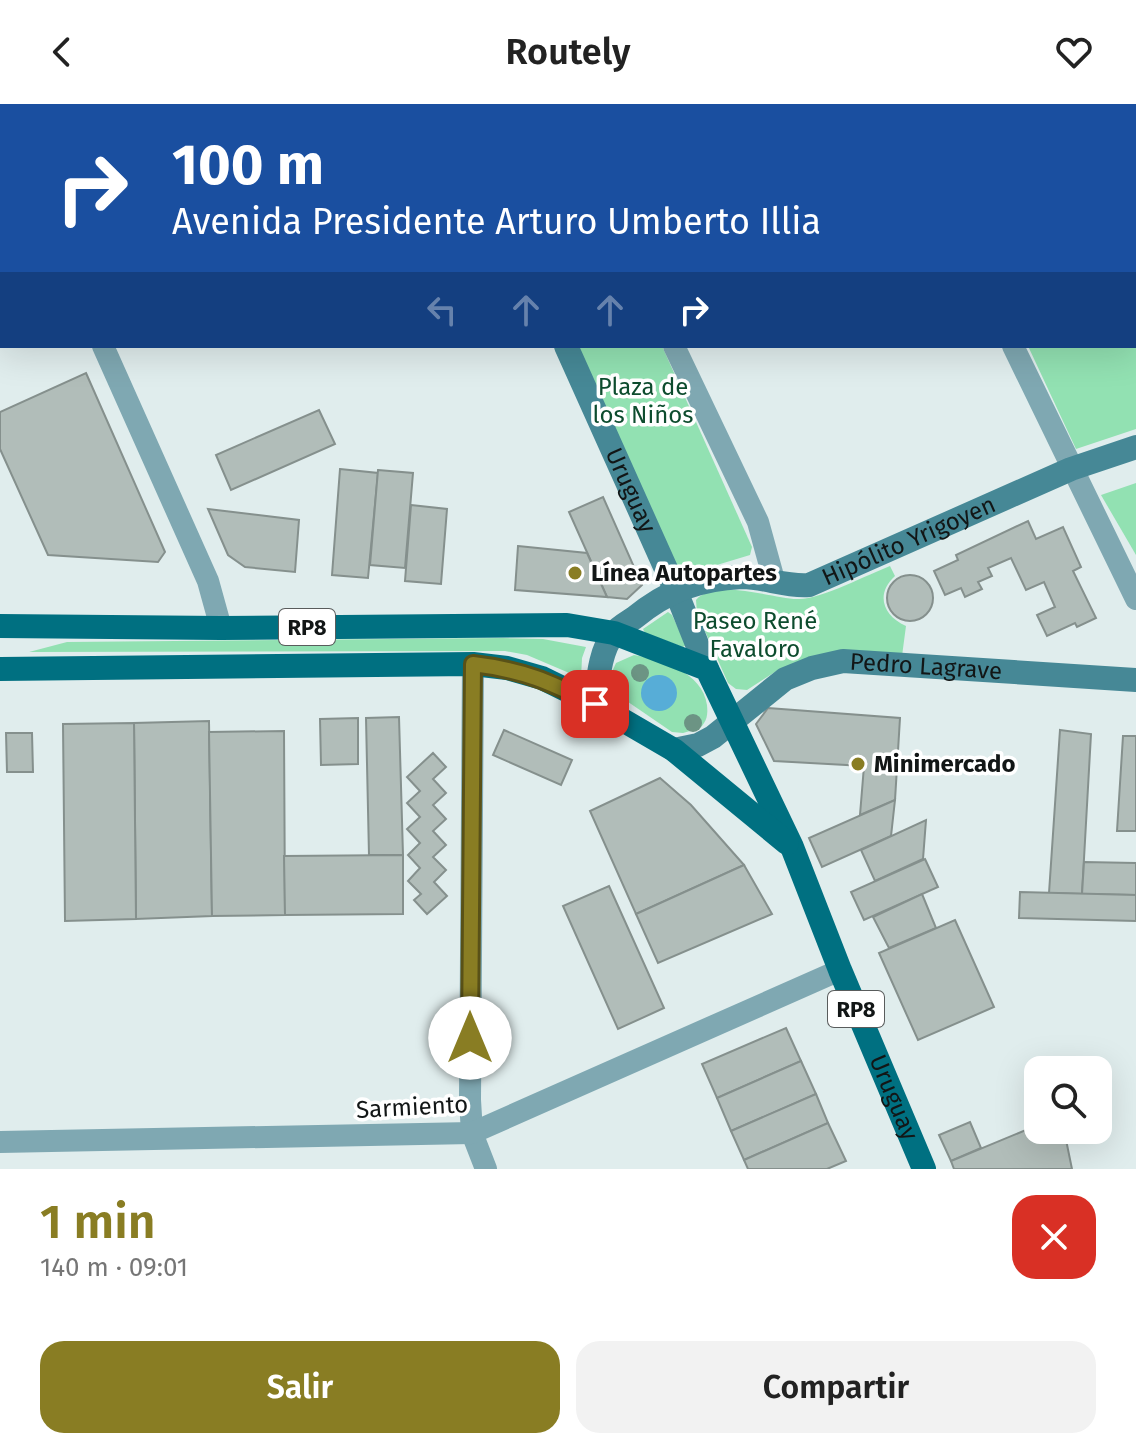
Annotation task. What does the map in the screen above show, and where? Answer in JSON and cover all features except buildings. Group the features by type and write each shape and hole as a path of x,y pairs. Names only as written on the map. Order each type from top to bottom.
{"main road":[{"name":"RP8","path":"0,626 567,625 614,633 707,669 792,847"},
{"name":"RP8","path":"0,669 473,664 507,668 542,678 595,704 674,750 792,847"},
{"name":"Uruguay","path":"792,847 924,1169"}],"street":[{"path":"104,348 208,581 221,628"},
{"name":"Uruguay","path":"567,348 675,589 707,669"},
{"path":"675,348 758,522 774,580"},
{"path":"1014,348 1136,599"},
{"name":"Hipólito Yrigoyen","path":"675,589 743,577 796,586 809,585 1071,469 1136,447"},
{"path":"595,704 600,665 614,633 675,589"},
{"name":"Pedro Lagrave","path":"674,750 698,745 713,737 785,679 812,668 843,661 1136,680"},
{"path":"473,664 470,1084 472,1133 486,1169"},
{"name":"Sarmiento","path":"0,1142 472,1133 840,970"}],"green space":[{"name":"Plaza de los Niños","path":"575,348 663,348 752,547 750,555 687,574 678,573"},
{"path":"1029,348 1136,348 1136,429 1076,449"},
{"path":"1136,483 1136,555 1101,495"},
{"name":"Paseo René Favaloro","path":"890,566 895,576 885,590 884,604 898,622 906,626 902,656 778,670 747,690 736,689 728,683 697,613 696,600 704,594 729,590 806,598 830,592"},
{"path":"668,612 686,645 683,647 645,633 643,629"},
{"path":"543,639 586,647 581,678 527,655 505,651 29,652 67,642"},
{"path":"634,655 668,664 697,684 704,694 707,709 706,720 700,728 683,733 672,732 615,693 611,688 611,674 616,663"}],"water":[{"path":"659,675 671,681 677,693 671,705 659,711 647,705 641,693 647,681"}],"place":[{"name":"Línea Autopartes","path":"575,573"},
{"name":"Minimercado","path":"858,764"}],"route":[{"path":"470,1038 473,664 507,668 542,678 595,704"}]}
